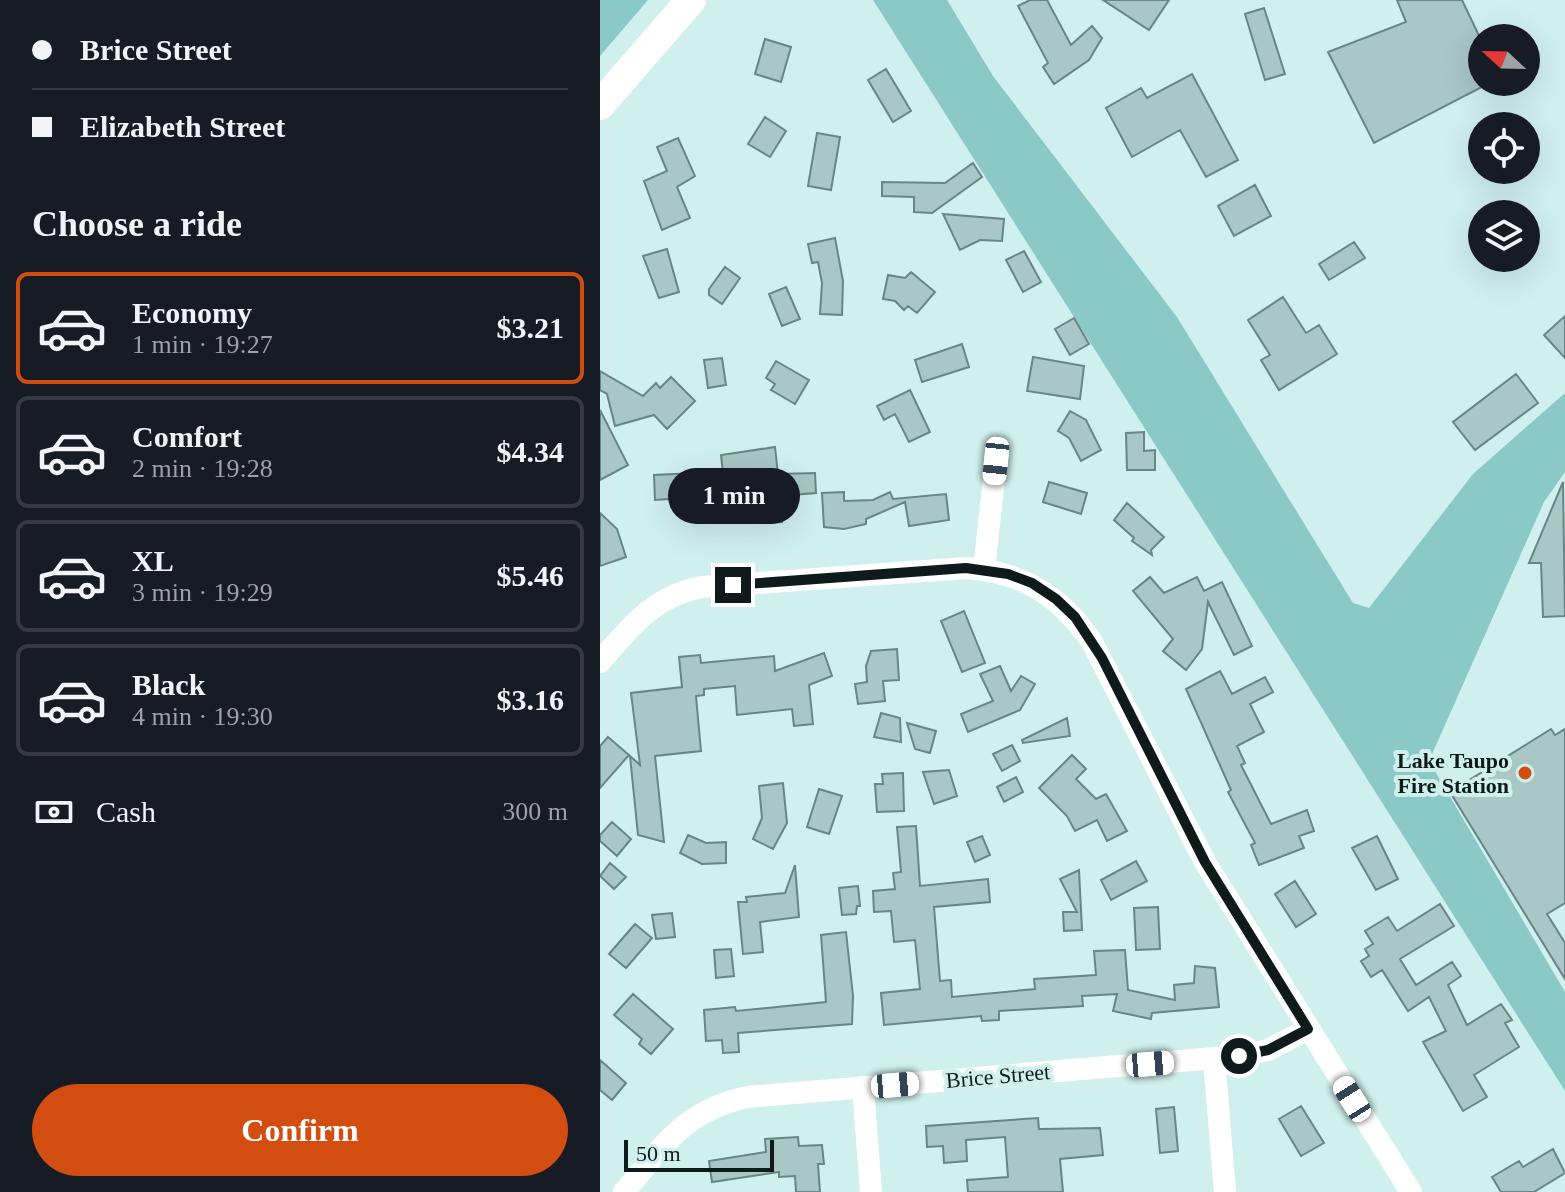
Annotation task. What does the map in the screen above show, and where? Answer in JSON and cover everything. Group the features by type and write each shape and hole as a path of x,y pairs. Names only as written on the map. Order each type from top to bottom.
{"main road":[{"path":"600,105 691,0"}],"street":[{"path":"984,569 996,461"},
{"path":"600,662 639,617 679,592 947,568 984,569 1032,583 1075,617 1111,673 1205,862 1411,1192"},
{"name":"Brice Street","path":"624,1192 674,1133 698,1113 720,1103 747,1097 1214,1059 1268,1050 1308,1029"},
{"path":"1214,1059 1225,1192"},
{"path":"863,1087 871,1192"}],"shaded area":[{"path":"600,0 648,0 600,56"},
{"path":"873,0 947,0 993,76 1177,317 1353,603 1369,608 1473,474 1565,393 1565,472 1544,502 1429,761 1565,992 1565,1091"}],"building":[{"path":"1030,0 1047,0 1071,45 1092,26 1102,38 1089,60 1054,84 1043,67 1048,63 1018,6"},
{"path":"1103,0 1169,0 1149,30"},
{"path":"1397,0 1462,0 1473,24 1468,24 1468,94 1374,143 1328,52 1406,22"},
{"path":"1264,8 1285,74 1265,80 1245,14"},
{"path":"765,39 791,47 781,82 755,74"},
{"path":"886,69 911,111 893,122 868,80"},
{"path":"1192,74 1238,160 1206,177 1180,130 1132,157 1106,108 1141,88 1147,98"},
{"path":"765,117 786,131 770,157 748,144"},
{"path":"817,133 840,137 831,190 808,186"},
{"path":"678,138 695,176 677,187 690,218 662,230 644,181 667,171 657,147"},
{"path":"973,163 982,177 932,213 914,212 914,197 882,196 882,182 945,183"},
{"path":"1255,185 1271,216 1234,236 1218,206"},
{"path":"943,214 1004,219 1002,241 980,240 960,250"},
{"path":"835,238 843,281 842,315 820,314 822,283 818,262 812,263 808,244"},
{"path":"1354,242 1365,258 1329,280 1319,264"},
{"path":"667,249 679,292 659,298 643,256"},
{"path":"1024,251 1041,282 1023,292 1006,260"},
{"path":"725,267 740,278 722,304 709,295 709,289"},
{"path":"911,272 935,292 917,313 908,306 904,310 895,301 883,299 888,275 905,278"},
{"path":"786,287 800,319 782,326 769,294"},
{"path":"1283,297 1306,333 1319,325 1337,354 1279,390 1261,360 1270,355 1248,320"},
{"path":"1565,316 1565,358 1544,335"},
{"path":"1074,318 1089,344 1070,355 1055,329"},
{"path":"962,344 969,367 922,382 915,360"},
{"path":"1033,357 1084,366 1080,399 1027,391"},
{"path":"722,358 726,385 708,388 704,360"},
{"path":"776,361 809,380 795,404 771,390 775,384 766,378"},
{"path":"600,371 643,396 656,383 660,388 671,377 695,401 667,429 654,415 615,426 607,394 600,390"},
{"path":"1516,374 1538,403 1475,450 1453,422"},
{"path":"910,390 930,432 909,442 895,414 884,420 877,406"},
{"path":"600,410 628,465 600,480"},
{"path":"1070,411 1086,420 1101,450 1081,461 1069,438 1058,431"},
{"path":"1144,432 1144,451 1155,450 1155,470 1127,470 1126,433"},
{"path":"775,447 778,474 815,473 816,493 779,496 782,522 766,523 765,515 733,518 729,473 723,473 721,455"},
{"path":"696,473 698,497 655,500 654,475"},
{"path":"1049,482 1087,493 1081,514 1043,502"},
{"path":"1563,482 1565,616 1543,617 1541,563 1529,563"},
{"path":"844,492 844,501 873,500 890,492 893,499 946,494 949,520 909,526 905,502 866,519 866,524 844,529 824,527 822,493"},
{"path":"1127,503 1164,537 1151,550 1152,555 1132,541 1134,538 1114,520"},
{"path":"600,513 617,529 626,557 600,566"},
{"path":"1150,577 1164,593 1197,577 1204,591 1222,582 1252,646 1234,655 1208,602 1202,649 1186,670 1163,651 1173,639 1133,591"},
{"path":"964,611 985,663 962,672 941,621"},
{"path":"897,649 899,680 883,681 885,701 858,704 855,684 867,682 866,666 871,651"},
{"path":"824,653 832,676 809,685 813,724 794,726 792,709 737,715 735,686 704,689 704,695 696,696 701,751 655,756 664,842 638,835 630,756 640,765 631,693 682,687 679,657 700,655 701,663 774,656 775,671"},
{"path":"1000,666 1011,691 1021,676 1035,684 1020,710 968,732 961,714 993,701 980,674"},
{"path":"1220,671 1232,694 1265,677 1273,692 1250,704 1264,732 1237,746 1245,763 1241,765 1271,824 1307,810 1314,831 1299,836 1304,848 1259,865 1251,845 1255,843 1228,792 1231,790 1186,689"},
{"path":"881,713 900,718 901,742 874,737"},
{"path":"1067,718 1070,736 1023,743 1022,740"},
{"path":"907,723 936,731 930,753 915,749"},
{"path":"1551,729 1555,735 1565,729 1565,903 1547,914 1565,943 1565,979 1450,792"},
{"path":"608,737 629,755 600,788 600,746"},
{"path":"1012,745 1020,761 1002,771 993,754"},
{"path":"1072,755 1086,769 1076,779 1096,799 1106,794 1127,831 1107,841 1097,820 1075,831 1067,816 1039,788"},
{"path":"949,770 957,796 934,804 923,772"},
{"path":"903,773 904,811 877,812 875,784 883,784 882,774"},
{"path":"1016,777 1023,792 1004,802 997,787"},
{"path":"783,783 787,823 773,849 753,839 762,818 759,786"},
{"path":"819,789 842,796 829,834 807,827"},
{"path":"612,822 631,839 617,856 600,841 600,835"},
{"path":"916,826 920,886 988,879 990,902 934,907 940,981 951,980 952,997 1035,989 1034,979 1096,975 1094,951 1125,950 1128,990 1175,1000 1174,985 1194,983 1195,966 1215,968 1219,1007 1152,1013 1151,1019 1113,1011 1117,994 1082,996 1083,1006 999,1011 999,1020 982,1021 981,1016 884,1025 881,993 920,989 915,940 894,942 891,911 874,912 873,891 895,889 893,873 901,872 897,827"},
{"path":"688,835 706,843 726,842 726,863 702,864 680,853"},
{"path":"982,836 990,855 975,862 967,842"},
{"path":"1377,836 1398,879 1376,890 1352,848"},
{"path":"1136,861 1147,881 1111,900 1101,880"},
{"path":"610,863 626,877 614,889 600,876"},
{"path":"795,865 799,917 760,922 763,952 743,954 738,902 747,902 746,897 785,893"},
{"path":"1079,870 1082,930 1064,931 1063,912 1077,912 1060,879"},
{"path":"1295,881 1316,914 1296,927 1275,894"},
{"path":"858,886 860,906 857,906 856,914 842,915 839,888"},
{"path":"1440,904 1454,926 1400,959 1416,985 1452,962 1461,976 1448,985 1467,1025 1501,1004 1512,1020 1505,1023 1519,1047 1474,1075 1487,1097 1463,1111 1423,1042 1446,1031 1429,997 1408,1011 1382,970 1371,977 1361,961 1369,956 1365,949 1373,944 1365,931 1388,917 1397,931"},
{"path":"1158,907 1160,949 1136,950 1134,908"},
{"path":"672,913 675,937 656,939 652,915"},
{"path":"635,924 652,938 626,968 609,954"},
{"path":"846,932 853,996 852,1024 738,1033 739,1052 723,1053 722,1040 706,1041 704,1010 735,1007 736,1011 826,1002 821,935"},
{"path":"731,949 734,976 716,978 714,950"},
{"path":"633,994 673,1029 651,1054 639,1044 642,1039 614,1015"},
{"path":"600,1060 626,1083 612,1100 600,1090"},
{"path":"1301,1106 1324,1143 1301,1156 1279,1119"},
{"path":"1174,1107 1178,1151 1160,1153 1156,1109"},
{"path":"1038,1118 1039,1129 1100,1128 1103,1155 1060,1159 1063,1192 968,1192 967,1180 1008,1177 1005,1137 966,1140 967,1161 944,1163 943,1146 927,1147 926,1126"},
{"path":"798,1137 799,1146 822,1145 824,1164 818,1164 820,1192 796,1192 795,1176 779,1177 779,1172 712,1182 709,1161 766,1152 765,1139"},
{"path":"1553,1149 1565,1173 1534,1192 1501,1192 1492,1177 1519,1161 1523,1167"}],"place":[{"name":"Lake Taupo Fire Station","path":"1525,773"}],"route":[{"path":"733,585 966,568 1008,574 1032,583 1056,599 1075,617 1111,673 1205,862 1308,1029 1268,1050 1239,1056"}]}
